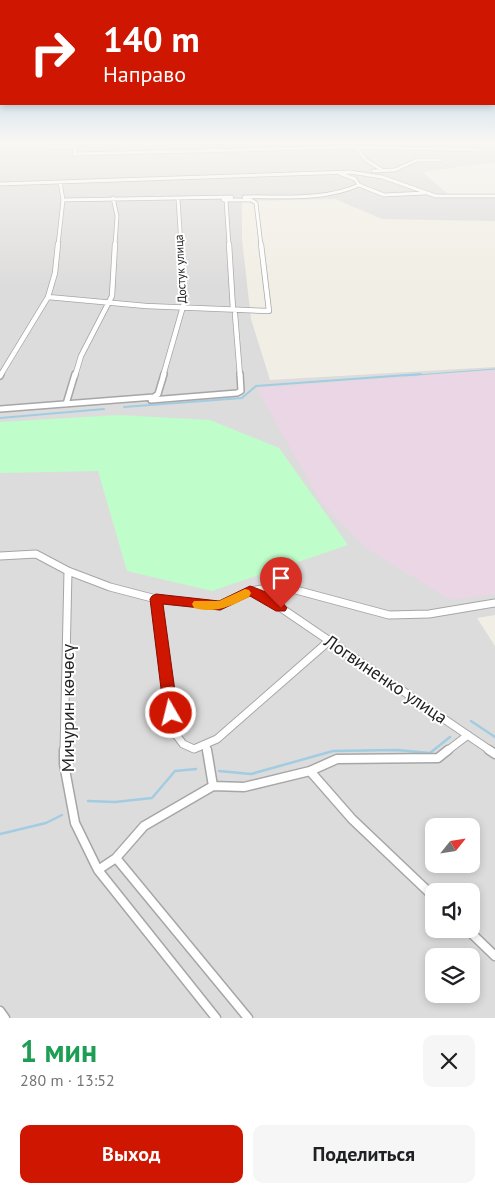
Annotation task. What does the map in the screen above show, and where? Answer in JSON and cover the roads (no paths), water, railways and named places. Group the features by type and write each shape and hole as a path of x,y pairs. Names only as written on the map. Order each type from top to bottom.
{"street":[{"path":"0,376 48,297 55,273 63,200 61,191"},
{"path":"114,200 196,196 238,197 334,193 349,191"},
{"path":"373,191 384,195 425,193 448,196 495,196"},
{"path":"419,191 425,193"},
{"path":"48,297 234,312 269,311 256,202 178,199 63,200"},
{"name":"Достук улица","path":"110,400 154,397 158,394 183,307 178,199"},
{"path":"66,404 80,356 112,296 116,216 114,200"},
{"path":"0,409 110,400 113,404 240,392 242,382 234,312 226,200"},
{"path":"0,556 36,554 68,570 110,587 156,599 220,606 250,590 281,586 389,615 433,615 495,603"},
{"name":"Мичурин көчөсү","path":"68,570 64,764 75,823 98,870 216,1018"},
{"name":"Логвиненко улица","path":"250,590 265,597 495,754"},
{"path":"156,599 174,732 183,744 194,749 206,746 217,739 329,640"},
{"path":"98,870 116,858 144,826 213,786 244,787 310,771 337,759 438,758 468,736"},
{"path":"206,746 213,786"},
{"path":"310,771 352,819 425,888"},
{"path":"116,858 248,1018"},
{"path":"476,938 495,956"},
{"path":"0,1011 5,1018"}],"waterway":[{"path":"404,376 495,369"},
{"path":"124,407 242,398 256,386 421,374"},
{"path":"0,418 104,409"},
{"path":"471,721 495,737"},
{"path":"219,771 251,774 333,751 397,750 430,753 450,737"},
{"path":"88,801 115,802 152,798 175,771 196,769"},
{"path":"0,834 46,823 62,815"}]}
